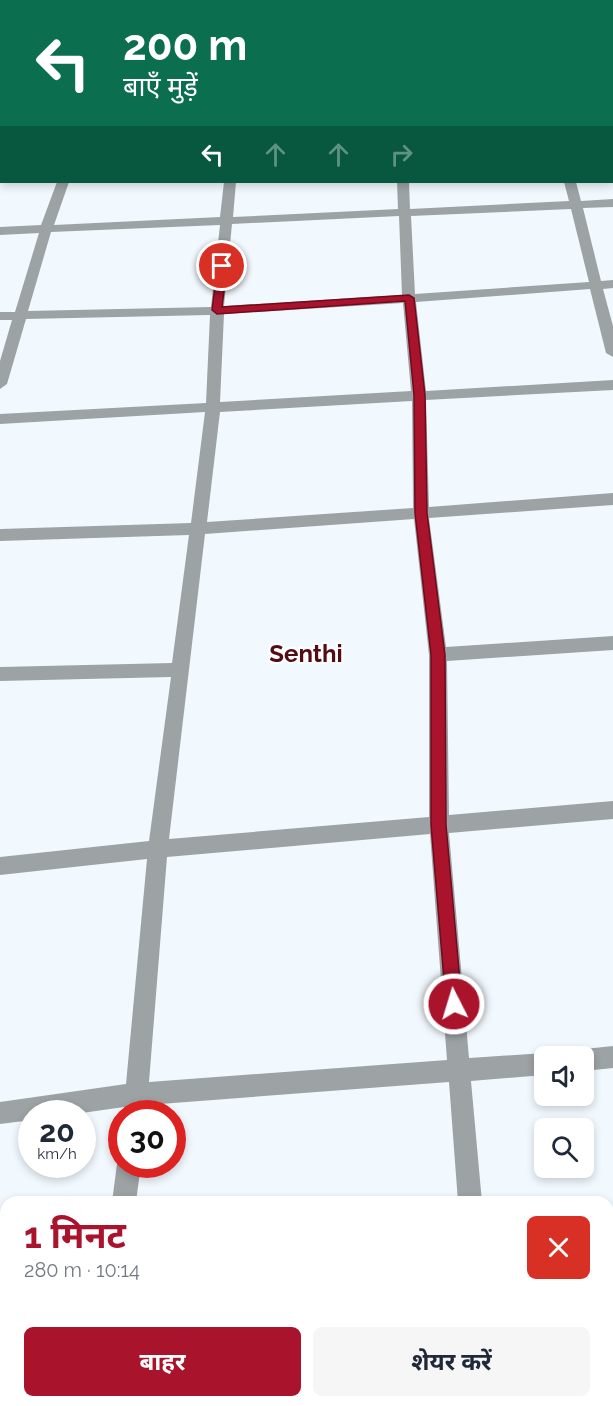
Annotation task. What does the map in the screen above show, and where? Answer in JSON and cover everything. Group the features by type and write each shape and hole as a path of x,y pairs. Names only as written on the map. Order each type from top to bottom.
{"street":[{"path":"0,384 46,229 63,183"},
{"path":"136,1100 158,849 213,407 217,310 230,183"},
{"path":"403,183 409,298 419,395 421,513 438,655 439,825 469,1196"},
{"path":"570,183 613,353"},
{"path":"0,231 613,203"},
{"path":"0,316 217,310 613,284"},
{"path":"0,419 613,385"},
{"path":"0,535 197,529 613,499"},
{"path":"438,655 613,643"},
{"path":"0,674 180,670"},
{"path":"0,866 158,849 613,810"},
{"path":"594,1059 613,1057"},
{"path":"167,1100 534,1065"},
{"path":"0,1113 108,1105"},
{"path":"125,1196 127,1178"}],"district":[{"name":"Senthi","path":"306,653"}],"route":[{"path":"222,266 217,310 409,298 419,395 421,513 438,655 439,825 454,1004"}]}
